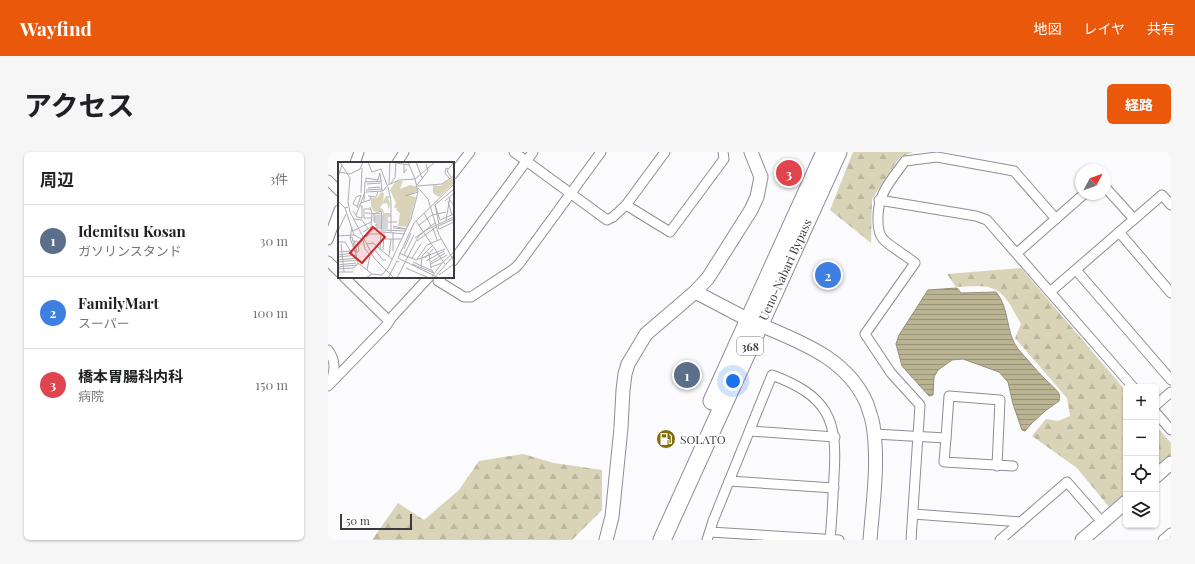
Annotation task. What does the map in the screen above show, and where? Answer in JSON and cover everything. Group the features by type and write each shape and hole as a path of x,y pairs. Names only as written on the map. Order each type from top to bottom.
{"highway":[{"name":"Ueno-Nabari Bypass","path":"662,540 825,152"},
{"name":"Ueno-Nabari Bypass","path":"651,540 754,322 838,152"}],"street":[{"path":"355,162 359,152"},
{"path":"398,162 404,152"},
{"path":"454,173 470,152"},
{"path":"514,152 607,220 613,217 626,205 665,152"},
{"path":"454,260 534,152"},
{"path":"330,385 389,321 434,278 464,297 471,296 515,268 601,152"},
{"path":"626,205 670,232 724,158 723,152"},
{"path":"606,540 612,517 621,428 624,374 628,364 646,334 695,292 708,278 751,210 757,197 761,177 751,152"},
{"path":"911,540 920,405 891,373 865,334 916,263 883,239 878,230 879,200 885,188 905,161 937,157 1014,171 1056,219"},
{"path":"328,180 338,190"},
{"path":"1111,194 1134,219"},
{"path":"1050,292 1162,195 1171,205"},
{"path":"879,200 983,218 991,223 1130,384"},
{"path":"1017,253 1077,200"},
{"path":"328,240 338,213"},
{"path":"1119,232 1171,292"},
{"path":"328,261 338,271"},
{"path":"1076,270 1171,380"},
{"path":"345,278 389,321"},
{"path":"695,292 754,322 817,351 835,362 844,370 859,389 865,400 873,423 876,459 870,540"},
{"path":"328,350 334,361 335,369 330,385"},
{"path":"830,540 836,454 830,420 820,404 813,397 798,386 772,375 729,481 709,536 830,540 839,540"},
{"path":"1159,402 1171,392"},
{"path":"997,466 1000,400 949,396 944,462 997,466 1013,466"},
{"path":"1159,417 1171,430"},
{"path":"750,431 834,437"},
{"path":"874,434 946,438"},
{"path":"1159,473 1171,463"},
{"path":"729,481 834,488"},
{"path":"1000,540 1067,482 1102,522"},
{"path":"1082,540 1123,504"},
{"path":"913,514 1021,522"},
{"path":"1164,540 1171,534"}],"green space":[{"path":"853,152 913,152 899,158 872,199 871,243 830,210"},
{"path":"1021,268 1123,387 1123,495 1109,507 1077,468 1032,436 1046,419 1058,421 1070,416 1067,398 1015,338 1021,324 1009,303 996,290 988,287 956,287 947,274"},
{"path":"1159,429 1171,443 1171,456 1159,466"},
{"path":"523,454 554,463 602,470 602,510 572,540 372,540 398,503 424,520 459,490 479,461"}],"shaded area":[{"path":"957,288 961,293 996,292 1004,305 1011,335 1018,349 1059,393 1059,401 1045,411 1025,431 1022,430 1013,404 1008,382 999,372 963,359 952,360 938,370 934,377 933,395 929,396 902,366 896,344 899,335 928,290"}],"place":[{"name":"橋本胃腸科内科","path":"789,173"},
{"name":"FamilyMart","path":"828,275"},
{"name":"Idemitsu Kosan","path":"687,375"},
{"name":"SOLATO","path":"666,439"}]}
